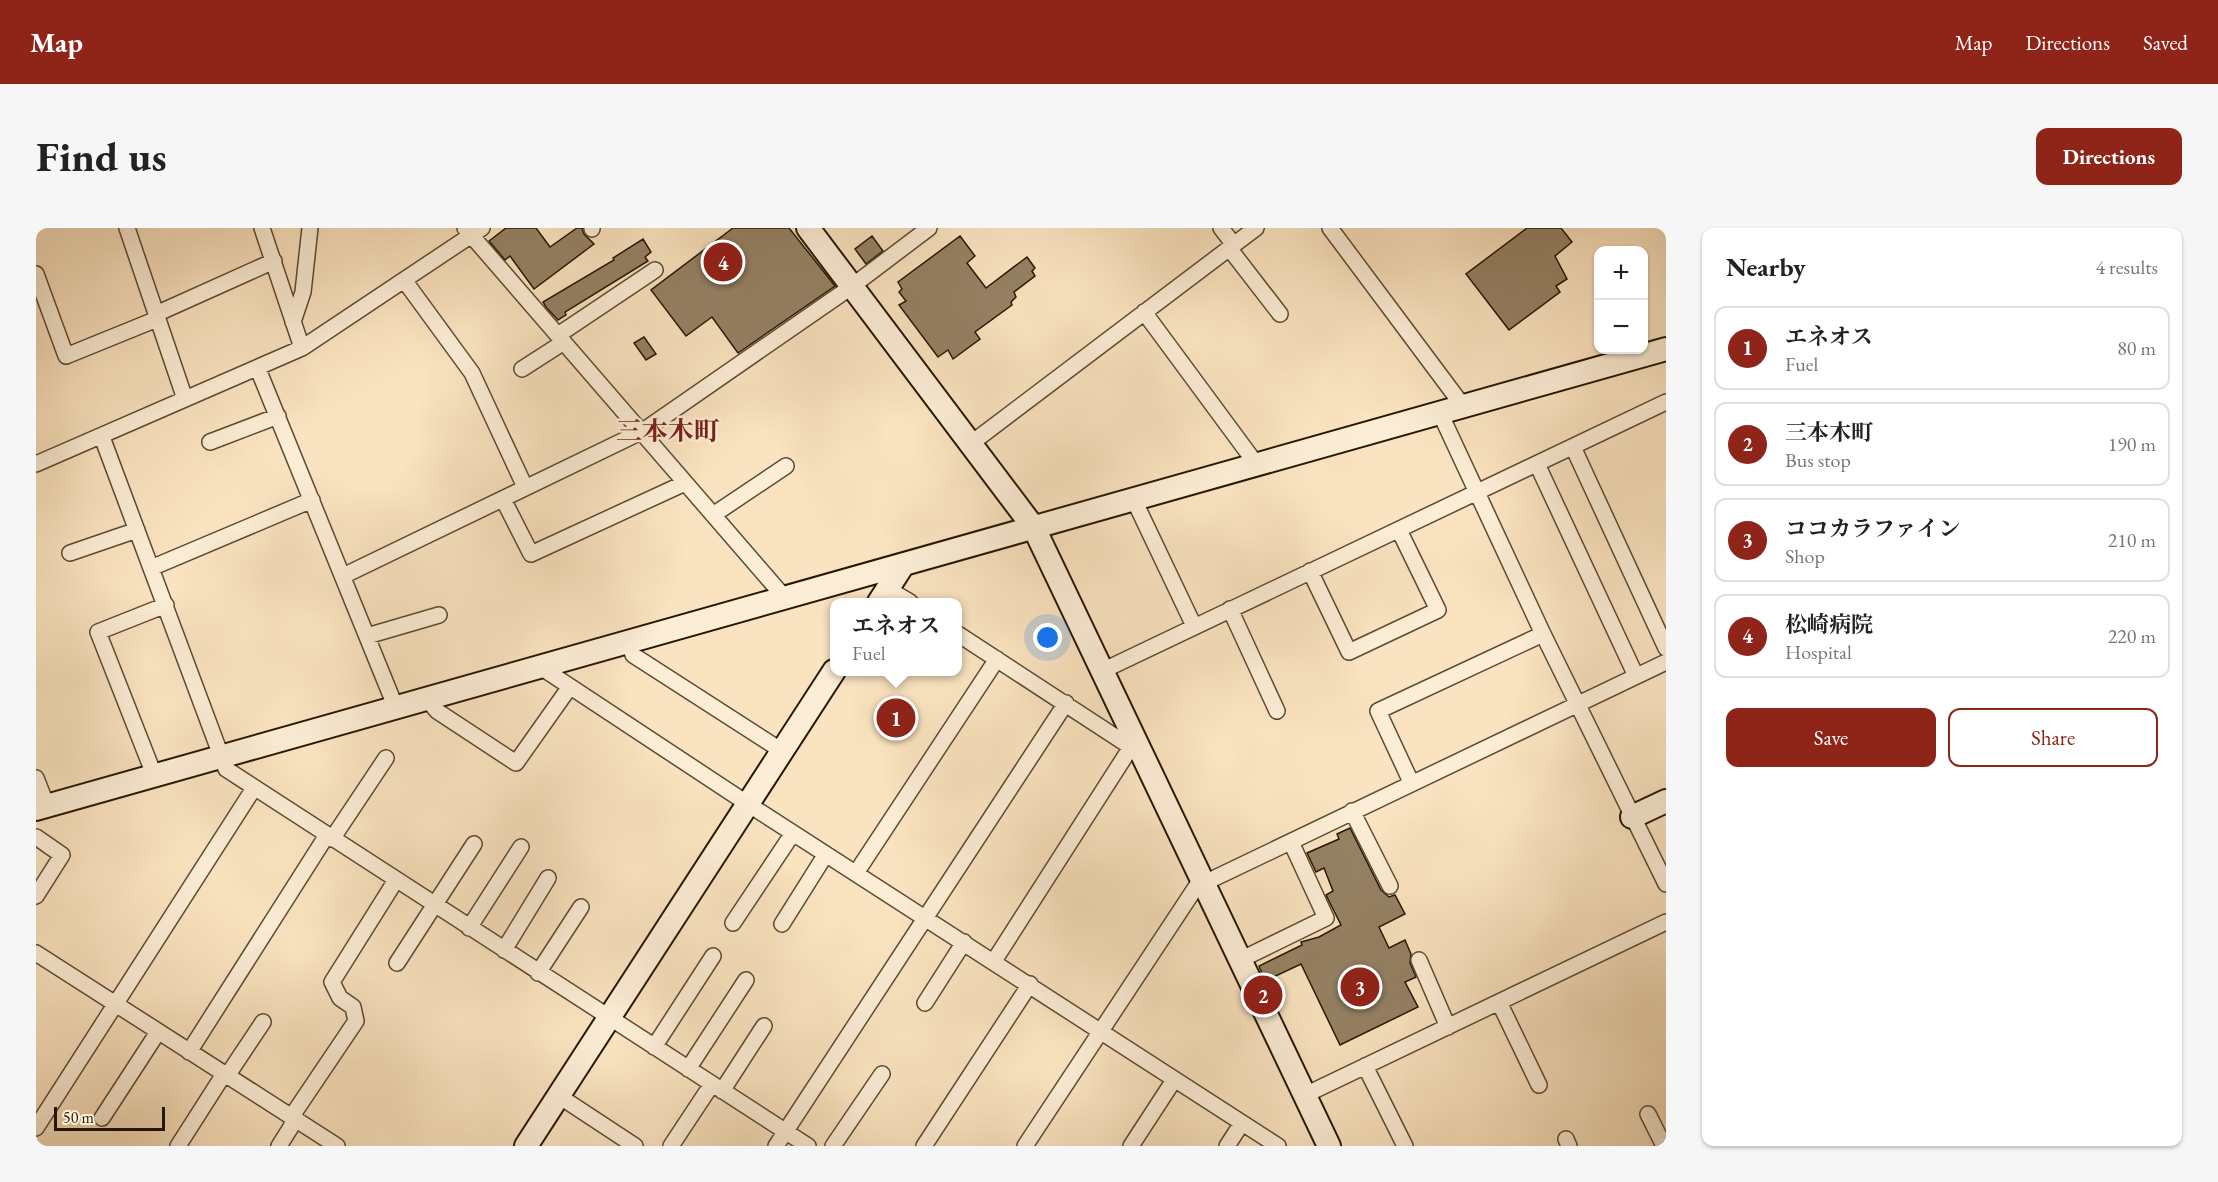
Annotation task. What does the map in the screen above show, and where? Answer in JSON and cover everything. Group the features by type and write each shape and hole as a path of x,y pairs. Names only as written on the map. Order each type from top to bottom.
{"street":[{"path":"128,228 185,399"},
{"path":"262,228 302,348"},
{"path":"293,322 303,292 310,228"},
{"path":"808,228 1034,528 1102,671 1134,746 1203,882 1329,1146"},
{"path":"343,576 643,431 851,287 930,228"},
{"path":"1221,228 1231,246 1280,314"},
{"path":"969,444 1256,228"},
{"path":"1330,228 1463,406"},
{"path":"36,464 302,348 404,280 473,230 561,339 643,431 785,598"},
{"path":"36,274 66,356 273,261"},
{"path":"522,369 655,270"},
{"path":"404,280 472,373 525,487"},
{"path":"1144,312 1257,465"},
{"path":"36,778 42,808 1666,349"},
{"path":"258,369 396,708"},
{"path":"1102,671 1310,571 1478,494 1666,402"},
{"path":"1440,413 1543,634 1666,884"},
{"path":"210,442 278,416"},
{"path":"102,437 226,769 610,1020 808,1146"},
{"path":"1573,447 1666,648"},
{"path":"1537,464 1636,676"},
{"path":"713,515 786,466"},
{"path":"503,499 531,554 685,483"},
{"path":"151,568 312,500"},
{"path":"1134,500 1194,626"},
{"path":"70,553 137,530"},
{"path":"1310,571 1349,652 1438,610 1399,530"},
{"path":"884,596 903,566"},
{"path":"155,777 98,632 166,605"},
{"path":"1230,609 1277,711"},
{"path":"367,636 439,615"},
{"path":"1411,782 1378,711 1543,634"},
{"path":"962,637 1134,746"},
{"path":"628,643 633,655 782,751"},
{"path":"856,873 997,659"},
{"path":"1026,1146 1196,887 1411,782 1666,662"},
{"path":"542,668 569,688 1278,1146"},
{"path":"526,1146 610,1020 831,676"},
{"path":"428,700 437,711 516,763 569,688"},
{"path":"776,1146 1066,703"},
{"path":"994,961 1134,746"},
{"path":"189,1052 330,837 386,758"},
{"path":"36,1128 254,788"},
{"path":"1632,817 1666,801"},
{"path":"1352,811 1390,886"},
{"path":"734,923 793,833"},
{"path":"36,837 62,855 36,896"},
{"path":"1240,960 1326,918 1292,842"},
{"path":"397,963 474,844"},
{"path":"469,928 520,847"},
{"path":"782,924 826,854"},
{"path":"504,950 548,879"},
{"path":"279,1146 293,1118 356,1021 353,1007 340,998 332,982 396,880"},
{"path":"538,973 580,907"},
{"path":"1305,1095 1666,922"},
{"path":"926,1003 964,942"},
{"path":"654,1047 713,956"},
{"path":"38,960 116,1005 337,1146"},
{"path":"1419,960 1448,1027"},
{"path":"688,1069 746,980"},
{"path":"924,1146 1030,984"},
{"path":"1499,1002 1539,1085"},
{"path":"178,1146 263,1022"},
{"path":"671,1146 764,1026"},
{"path":"102,1118 158,1032"},
{"path":"1365,1066 1406,1146"},
{"path":"833,1146 882,1074"},
{"path":"1131,1146 1174,1080"},
{"path":"560,1096 635,1146"},
{"path":"1648,1114 1664,1146"},
{"path":"1227,1146 1242,1123"}],"building":[{"path":"506,228 536,228 550,247 577,228 582,228 584,234 594,244 534,289 510,256 505,260 489,241"},
{"path":"733,228 789,228 835,286 738,353 712,317 686,336 651,290"},
{"path":"1527,228 1561,228 1572,242 1555,256 1567,279 1556,286 1560,292 1509,330 1466,274"},
{"path":"872,236 883,251 866,264 855,249"},
{"path":"960,236 975,256 967,263 986,288 1027,257 1035,268 1032,271 1035,276 1014,292 1016,297 1011,302 1012,305 975,332 980,339 953,359 948,350 938,357 899,305 906,301 899,292 902,289 898,282"},
{"path":"643,239 651,252 645,257 648,261 565,312 566,315 558,320 546,307 543,302 614,260 613,258"},
{"path":"644,337 656,354 646,360 634,343"},
{"path":"1350,828 1381,890 1389,897 1395,895 1405,914 1379,927 1389,948 1405,940 1416,977 1405,982 1418,1007 1340,1045 1301,964 1265,981 1259,966 1302,945 1301,942 1319,937 1341,925 1326,895 1333,891 1324,868 1316,872 1307,853 1339,839 1337,834"}],"place":[{"name":"松崎病院","path":"723,262"},
{"name":"エネオス","path":"896,718"},
{"name":"ココカラファイン","path":"1360,987"},
{"name":"三本木町","path":"1263,995"}],"district":[{"name":"三本木町","path":"668,431"}]}
